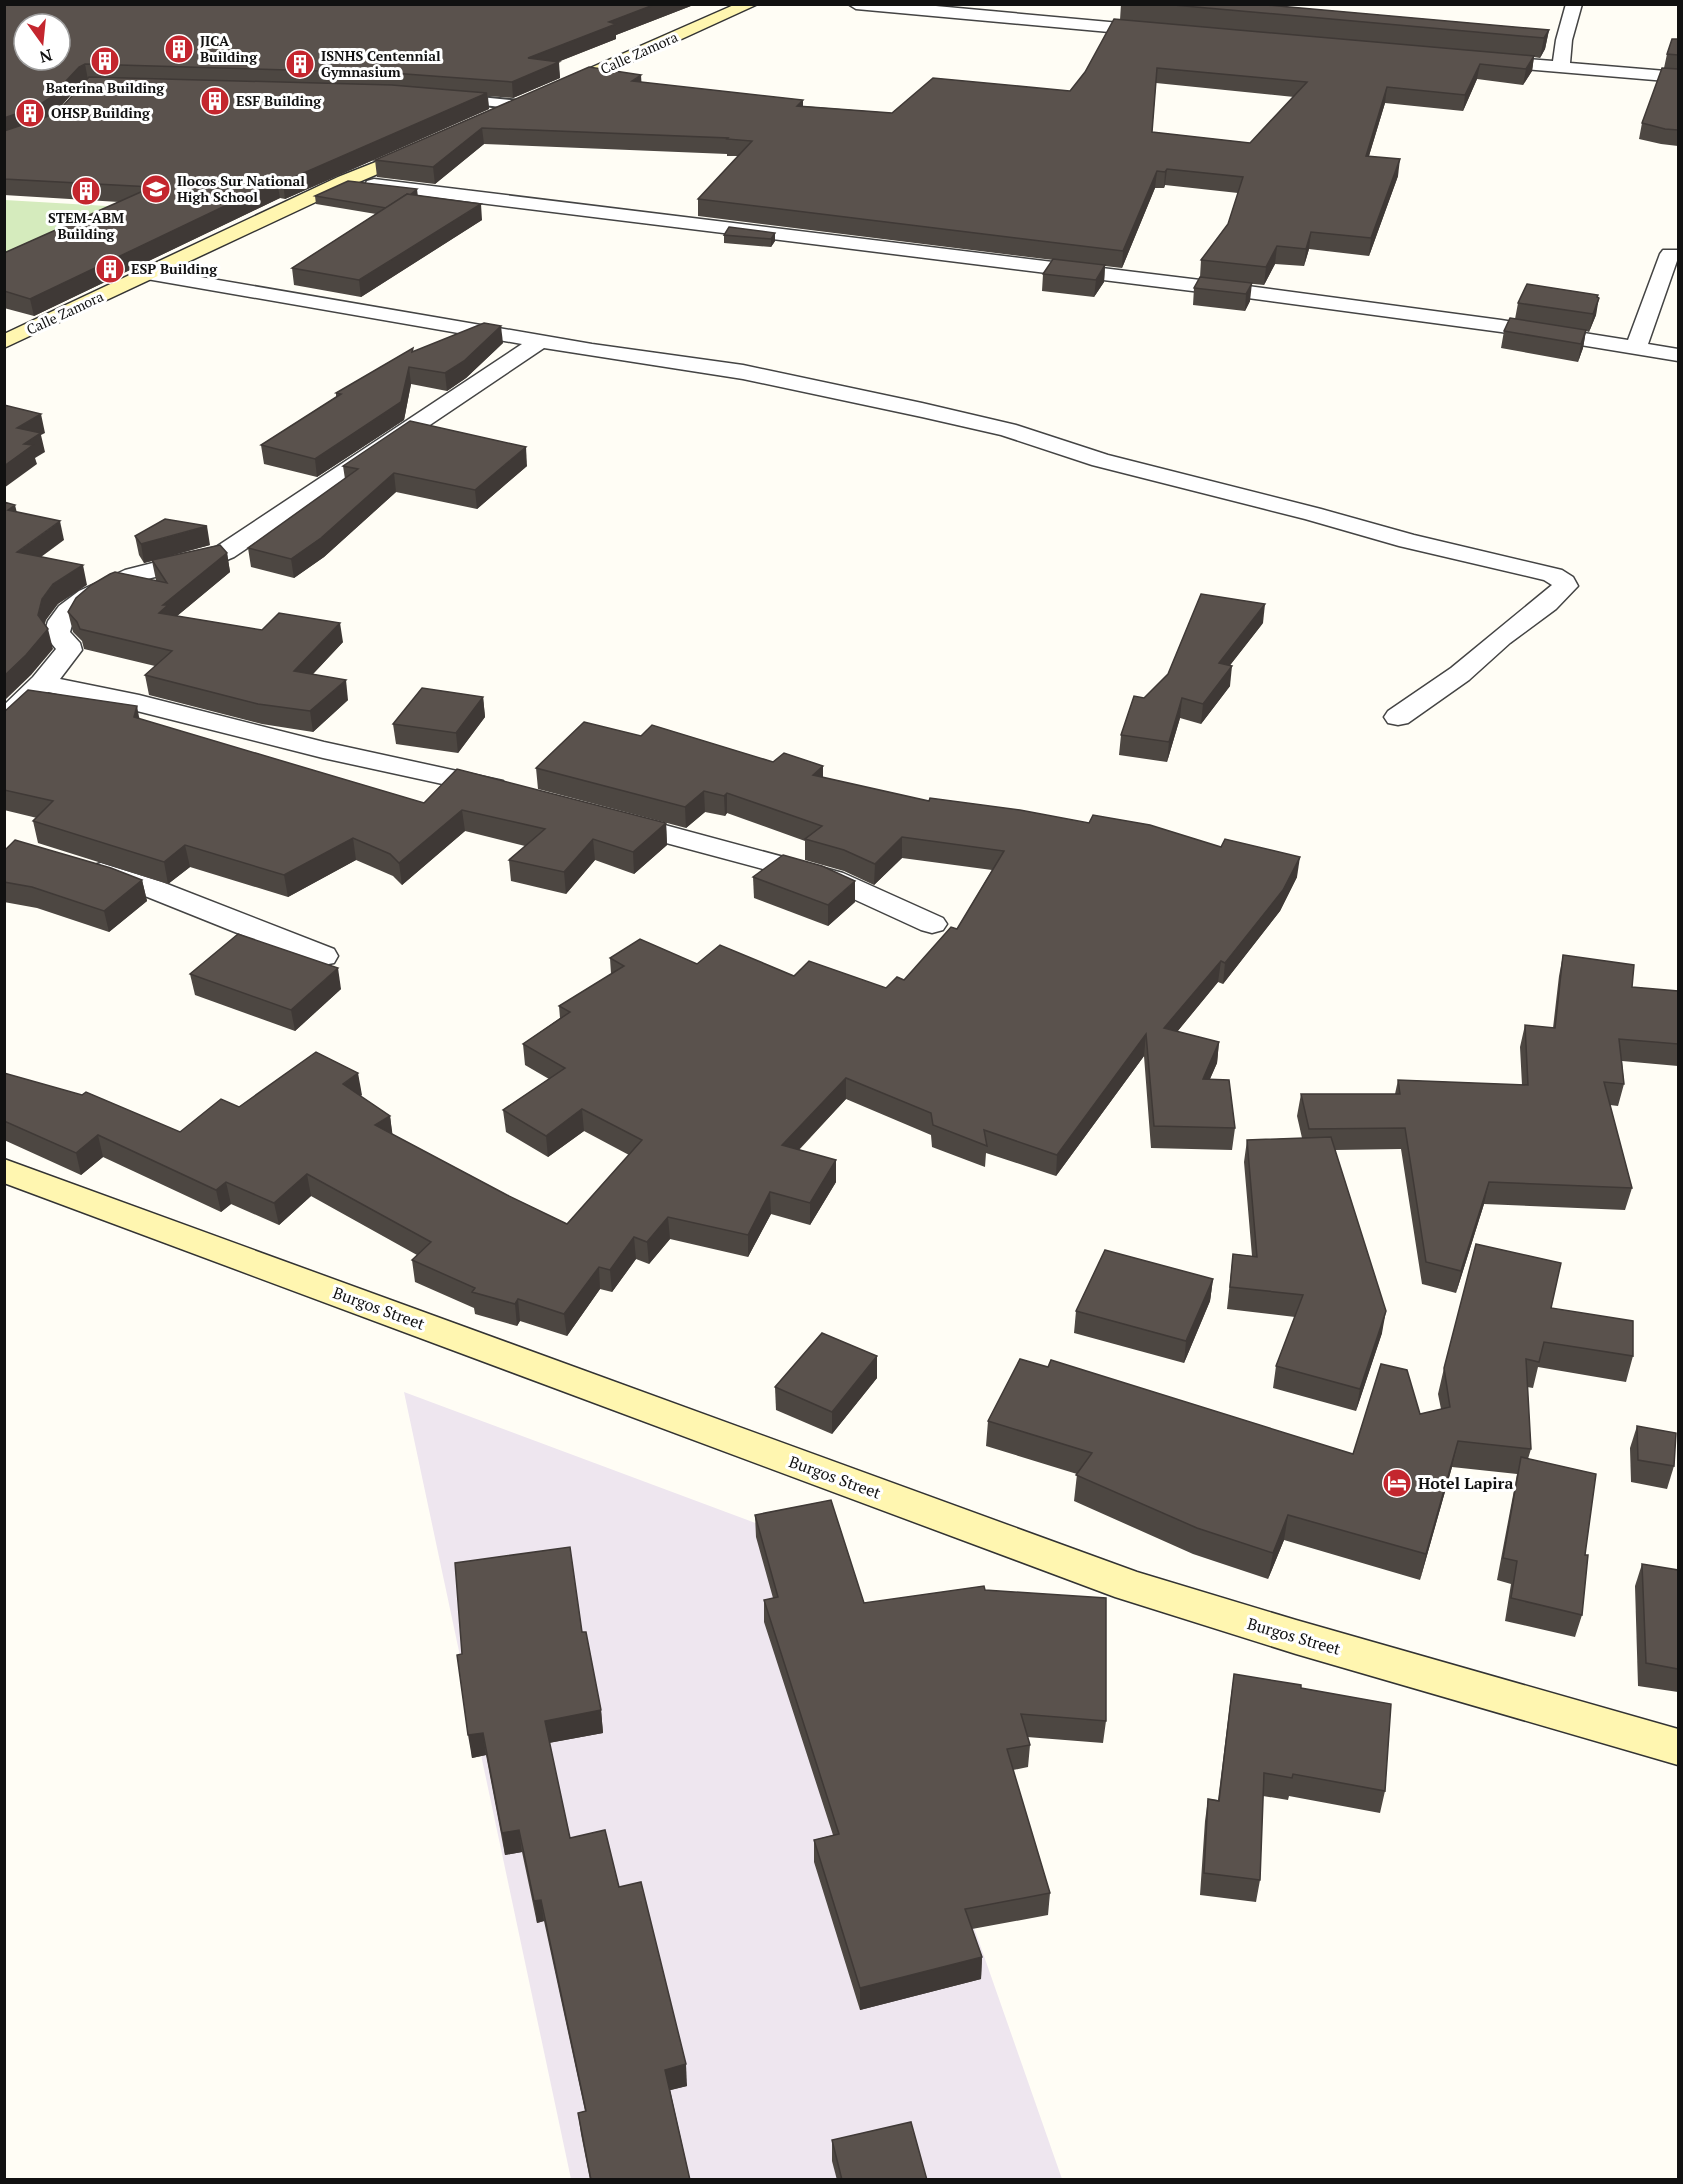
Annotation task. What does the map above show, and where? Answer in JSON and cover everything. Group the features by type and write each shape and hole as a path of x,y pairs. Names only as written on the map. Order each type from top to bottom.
{"street":[{"name":"Calle Zamora","path":"487,119 750,4"},
{"path":"856,4 1173,33"},
{"path":"1561,67 1564,40 1574,4"},
{"path":"1467,59 1678,77"},
{"name":"Calle Zamora","path":"6,340 345,181 433,143"},
{"path":"345,181 1233,290 1501,326 1678,356"},
{"path":"1636,348 1670,254"},
{"path":"148,274 541,341 743,372 922,410 1008,430 1100,460 1561,579 1565,586 1547,604 1501,638 1460,674 1398,717"},
{"path":"4,721 42,683 69,650 67,643 57,634 59,621 70,608 108,583 126,576 213,557 225,552 541,341"},
{"path":"42,683 522,795"},
{"path":"599,817 833,879 932,924"},
{"path":"80,866 151,888 323,956"},
{"name":"Burgos Street","path":"4,1170 1129,1586 1296,1637 1678,1747"}],"lane":[{"path":"452,99 520,105"}],"shaded area":[{"path":"404,1392 844,1556 1062,2179 571,2179"}],"green space":[{"path":"5,200 141,208 5,271"}],"building":[{"path":"4,4 656,4 609,22 616,24 528,58 559,62 512,82 392,73 85,64 79,67 50,98 36,107 4,118"},
{"path":"1162,4 1266,4 1549,30 1544,38"},
{"path":"1114,19 1534,56 1526,69 1480,64 1465,95 1387,87 1366,156 1400,159 1371,238 1311,232 1306,249 1277,246 1266,267 1201,260 1228,224 1243,177 1167,169 1165,172 1157,171 1123,251 698,199 752,141 728,138 482,128 433,167 375,160 589,67 641,75 632,81 803,100 797,106 892,113 933,78 1070,91 1085,72","holes":["1157,68 1307,82 1250,143 1152,132"]},
{"path":"1672,39 1678,39 1678,55 1667,54"},
{"path":"1662,68 1678,69 1678,130 1642,123"},
{"name":"Ilocos Sur National High School","path":"89,77 392,85 487,93 283,182 277,181 30,299 4,291 4,253 152,187 4,179 4,131 46,117 62,107"},
{"path":"348,181 417,189 386,208 315,196"},
{"path":"407,194 481,204 359,280 292,268"},
{"path":"729,227 775,233 771,239 724,235"},
{"path":"1053,259 1105,265 1096,280 1043,274"},
{"path":"1200,277 1252,283 1246,294 1194,288"},
{"path":"1527,284 1598,295 1599,298 1593,314 1518,303"},
{"path":"1510,318 1586,330 1581,344 1504,331"},
{"path":"484,323 501,326 464,361 445,373 409,367 401,402 315,459 261,445 341,394 336,393 413,348 412,352"},
{"path":"4,405 41,414 17,428 41,433 24,444 33,445 4,466"},
{"path":"410,421 526,447 475,490 394,473 321,538 291,559 248,548 358,469 343,466"},
{"path":"4,502 15,505 8,510 60,521 17,552 83,565 53,584 42,599 38,615 48,629 4,676"},
{"path":"165,519 207,526 141,544 135,536"},
{"path":"220,545 227,553 163,605 168,605 159,613 262,630 279,613 340,623 294,671 346,680 310,711 258,704 145,675 172,651 80,629 68,612 76,598 91,585 110,574 115,572 167,583 152,560"},
{"path":"1201,594 1265,604 1219,663 1232,666 1203,704 1182,698 1169,742 1121,735 1134,696 1144,698 1168,674"},
{"path":"422,688 483,697 456,733 393,724"},
{"path":"28,690 137,706 134,717 424,803 457,769 666,823 633,852 593,839 564,872 509,860 545,829 462,810 399,863 390,854 353,838 284,875 185,845 164,862 33,821 53,801 4,790 4,712"},
{"path":"584,722 641,736 652,725 773,762 784,753 823,766 813,775 929,801 930,798 1020,810 1089,823 1093,815 1150,825 1221,847 1225,839 1300,857 1283,890 1225,963 1221,961 1164,1028 1219,1042 1203,1079 1229,1080 1235,1128 1154,1126 1146,1034 1057,1155 984,1130 987,1146 933,1125 931,1113 846,1078 782,1145 836,1160 810,1203 770,1192 748,1235 668,1217 647,1242 634,1237 610,1270 599,1267 564,1314 518,1299 515,1304 472,1292 475,1288 412,1260 431,1242 307,1174 274,1203 226,1182 216,1190 98,1135 76,1153 4,1121 4,1073 82,1095 86,1092 180,1132 221,1099 239,1107 316,1052 358,1073 343,1084 390,1116 375,1125 567,1224 642,1140 582,1109 546,1136 503,1110 565,1068 523,1044 570,1012 559,1006 624,966 610,958 640,939 697,964 720,945 794,976 809,961 886,988 897,977 904,980 951,927 957,929 1004,851 902,837 875,864 844,850 805,839 822,826 727,793 724,796 704,791 685,807 536,768"},
{"path":"15,840 111,868 142,880 104,911 32,887 4,882 4,851"},
{"path":"783,855 822,866 855,881 828,905 753,877"},
{"path":"238,934 338,968 291,1010 190,974"},
{"path":"1563,955 1634,965 1632,987 1678,991 1678,1044 1619,1039 1624,1084 1604,1082 1632,1188 1489,1182 1461,1271 1426,1262 1405,1128 1309,1129 1301,1094 1400,1094 1398,1080 1528,1085 1525,1025 1555,1028"},
{"path":"1331,1137 1386,1311 1360,1389 1276,1366 1303,1295 1230,1287 1233,1254 1257,1257 1247,1140"},
{"path":"1476,1244 1561,1263 1551,1308 1633,1321 1633,1356 1544,1342 1539,1362 1526,1359 1531,1449 1458,1441 1426,1554 1288,1515 1273,1553 1197,1528 1076,1475 1092,1453 988,1421 1020,1359 1048,1367 1051,1360 1353,1454 1381,1364 1407,1370 1420,1414 1450,1407 1444,1368"},
{"path":"1105,1250 1213,1279 1186,1341 1076,1311"},
{"path":"822,1333 877,1356 832,1412 775,1387"},
{"path":"1637,1426 1676,1433 1674,1466 1638,1460"},
{"path":"1521,1457 1596,1474 1585,1555 1588,1555 1582,1615 1511,1598 1517,1561 1503,1558"},
{"path":"831,1500 864,1603 984,1586 985,1590 1106,1598 1106,1721 1021,1714 1030,1745 1007,1749 1050,1893 965,1909 982,1957 860,1988 814,1840 839,1834 764,1600 778,1597 755,1515"},
{"path":"570,1547 582,1632 586,1632 601,1710 545,1721 570,1838 605,1830 619,1887 641,1882 686,2064 665,2070 690,2180 591,2180 578,2113 586,2111 541,1900 534,1901 519,1830 502,1833 483,1733 468,1735 457,1655 462,1654 455,1563"},
{"path":"1642,1564 1678,1570 1678,1669 1646,1663"},
{"path":"1234,1674 1391,1704 1385,1791 1293,1774 1292,1778 1264,1773 1260,1880 1204,1873 1208,1799 1219,1801"},
{"path":"911,2122 927,2180 842,2180 832,2140"}],"place":[{"name":"JICA Building","path":"179,49"},
{"name":"Baterina Building","path":"105,61"},
{"name":"ISNHS Centennial Gymnasium","path":"300,64"},
{"name":"ESF Building","path":"215,101"},
{"name":"OHSP Building","path":"30,113"},
{"name":"Ilocos Sur National High School","path":"156,189"},
{"name":"STEM-ABM Building","path":"86,191"},
{"name":"ESP Building","path":"110,269"},
{"name":"Hotel Lapira","path":"1397,1483"}]}
